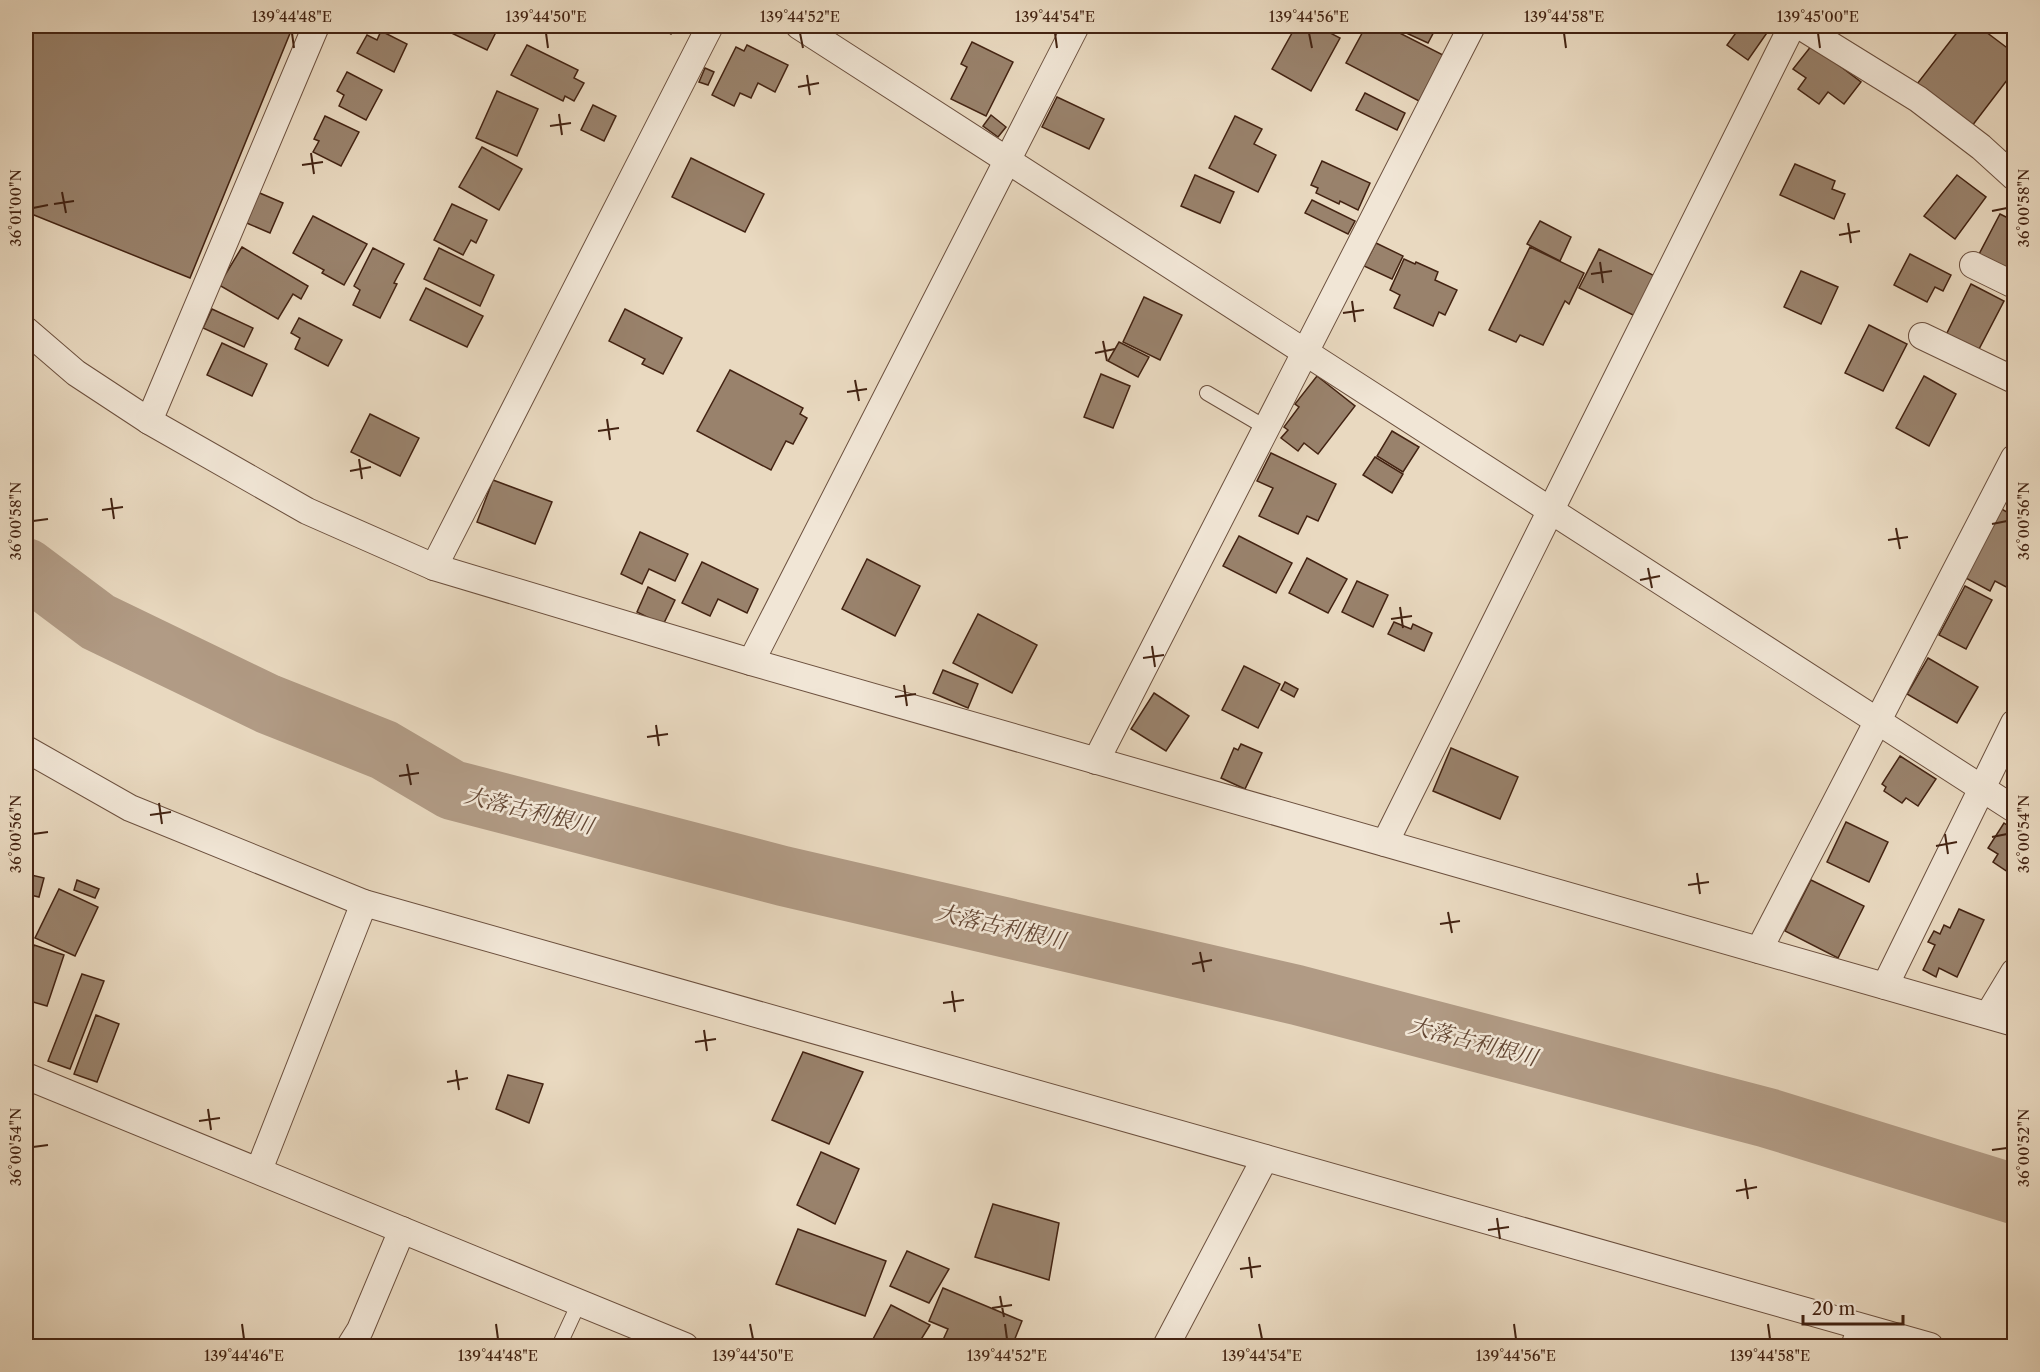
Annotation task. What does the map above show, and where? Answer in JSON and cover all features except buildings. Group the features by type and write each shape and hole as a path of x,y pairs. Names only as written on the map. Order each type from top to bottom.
{"street":[{"path":"148,422 316,26"},
{"path":"434,567 710,26"},
{"path":"799,26 2014,809"},
{"path":"751,662 1076,26"},
{"path":"1096,761 1472,26"},
{"path":"1385,843 1792,26"},
{"path":"1800,26 1918,99 1981,147 2014,177"},
{"path":"1973,265 2014,285"},
{"path":"26,330 76,373 148,422 307,511 434,567 751,662 2014,1023"},
{"path":"1922,336 2014,380"},
{"path":"1759,950 2014,458"},
{"path":"1885,986 2014,723"},
{"path":"26,749 130,808 364,903 1265,1158 1852,1336 1930,1347"},
{"path":"259,1170 364,903"},
{"path":"1988,1015 2014,972"},
{"path":"26,1076 685,1347"},
{"path":"1167,1347 1265,1158"},
{"path":"350,1347 360,1330 402,1230"}],"lane":[{"path":"1207,393 1265,427"},
{"path":"559,1347 579,1303"}],"waterway":[{"name":"大落古利根川","path":"26,568 98,622 268,704 384,750 452,790 783,876 1297,995 1768,1118 2014,1194"}]}
